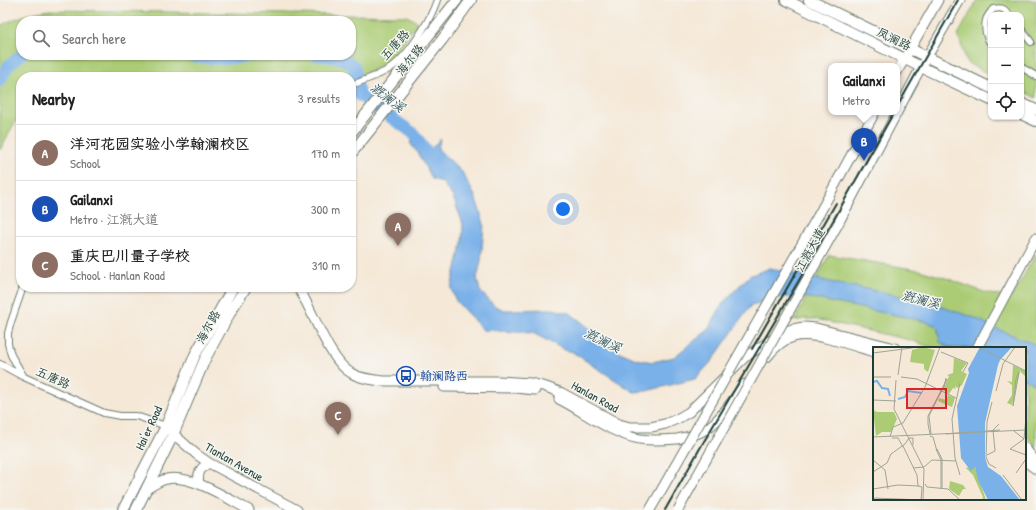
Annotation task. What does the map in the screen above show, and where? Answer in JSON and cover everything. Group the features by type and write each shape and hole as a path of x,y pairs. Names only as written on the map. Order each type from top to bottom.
{"main road":[{"name":"海尔路","path":"356,127 457,0"},
{"name":"海尔路","path":"356,148 442,40 471,0"},
{"name":"凤澜路","path":"786,0 988,99"},
{"name":"凤澜路","path":"809,0 988,87"},
{"path":"1024,104 1036,110"},
{"path":"1024,115 1036,121"},
{"name":"海尔路","path":"200,357 231,292"},
{"name":"海尔路","path":"200,357 243,292"},
{"name":"Hai'er Road","path":"123,510 200,357"},
{"name":"Hai'er Road","path":"136,510 174,434 200,357"}],"street":[{"name":"五唐路","path":"356,83 390,68 408,50 419,36 434,10 437,0"},
{"path":"900,66 938,0"},
{"name":"江溉大道","path":"900,108 960,0"},
{"path":"991,12 993,9 998,8 1004,9 1006,12"},
{"path":"988,16 985,28 988,40"},
{"path":"1024,33 1031,42"},
{"path":"1024,69 1036,76"},
{"name":"江溉大道","path":"650,510 819,214 873,115"},
{"name":"江溉大道","path":"678,510 838,224 896,115"},
{"path":"979,347 1036,238"},
{"name":"五唐路","path":"21,292 10,322 8,344 11,355 24,377 104,413 120,416 136,416 166,426"},
{"name":"Hanlan Road","path":"295,292 326,354 339,371 348,378 371,385 386,387 531,389 560,399 616,431 640,439 653,440 684,438 701,432 714,423 773,348 794,336 815,336 873,352"},
{"name":"Hanlan Road","path":"300,292 331,351 351,373 372,380 385,381 498,381 531,383 546,386 562,393 619,424 630,427 651,427 677,420 690,412 745,357 780,334 792,329 804,327 816,328 891,347"},
{"path":"0,364 24,377"},
{"name":"Tianlan Avenue","path":"166,426 196,454 209,463 297,510"},
{"path":"1026,449 1036,460"},
{"path":"1026,462 1036,469"},
{"path":"199,484 199,471 203,466 209,463"},
{"path":"148,488 165,479 177,478 199,484 249,510"}],"green space":[{"path":"977,0 1036,0 1036,98 1024,92 1024,12 988,12 988,74 967,63 958,35"},
{"path":"49,10 407,16 418,22 389,61 377,68 356,76 356,72 16,72 16,120 0,150 0,26 16,19 16,60 356,60 356,16 24,16"},
{"path":"1036,254 1036,448 1026,434 1026,347 930,347 910,340 815,319 794,321 829,255 919,270 949,279 989,294 1012,296"}],"water":[{"path":"420,135 431,149 440,139 438,149 462,172 475,196 484,224 481,261 477,278 480,291 495,306 504,310 552,309 570,313 620,352 636,359 653,362 674,357 708,330 723,303 749,276 770,268 927,302 975,318 1036,345 1036,385 1026,380 1026,347 950,347 940,342 937,326 924,321 811,298 783,297 751,305 712,361 695,379 646,391 634,392 571,351 567,351 533,333 483,330 456,301 451,288 462,243 463,224 453,197 442,182 432,179 417,152 410,143"}],"waterway":[{"name":"溉澜溪","path":"0,81 8,66 16,59"},
{"name":"溉澜溪","path":"344,60 354,66 355,72"},
{"name":"溉澜溪","path":"356,78 359,95 413,133 426,150"}],"railway":[{"path":"900,102 958,0"},
{"path":"665,510 811,260 892,115"},
{"path":"752,349 836,203"}],"place":[{"name":"Gailanxi","path":"864,161"},
{"name":"洋河花园实验小学翰澜校区","path":"398,246"},
{"name":"翰澜路西","path":"406,376"},
{"name":"重庆巴川量子学校","path":"338,435"}]}
